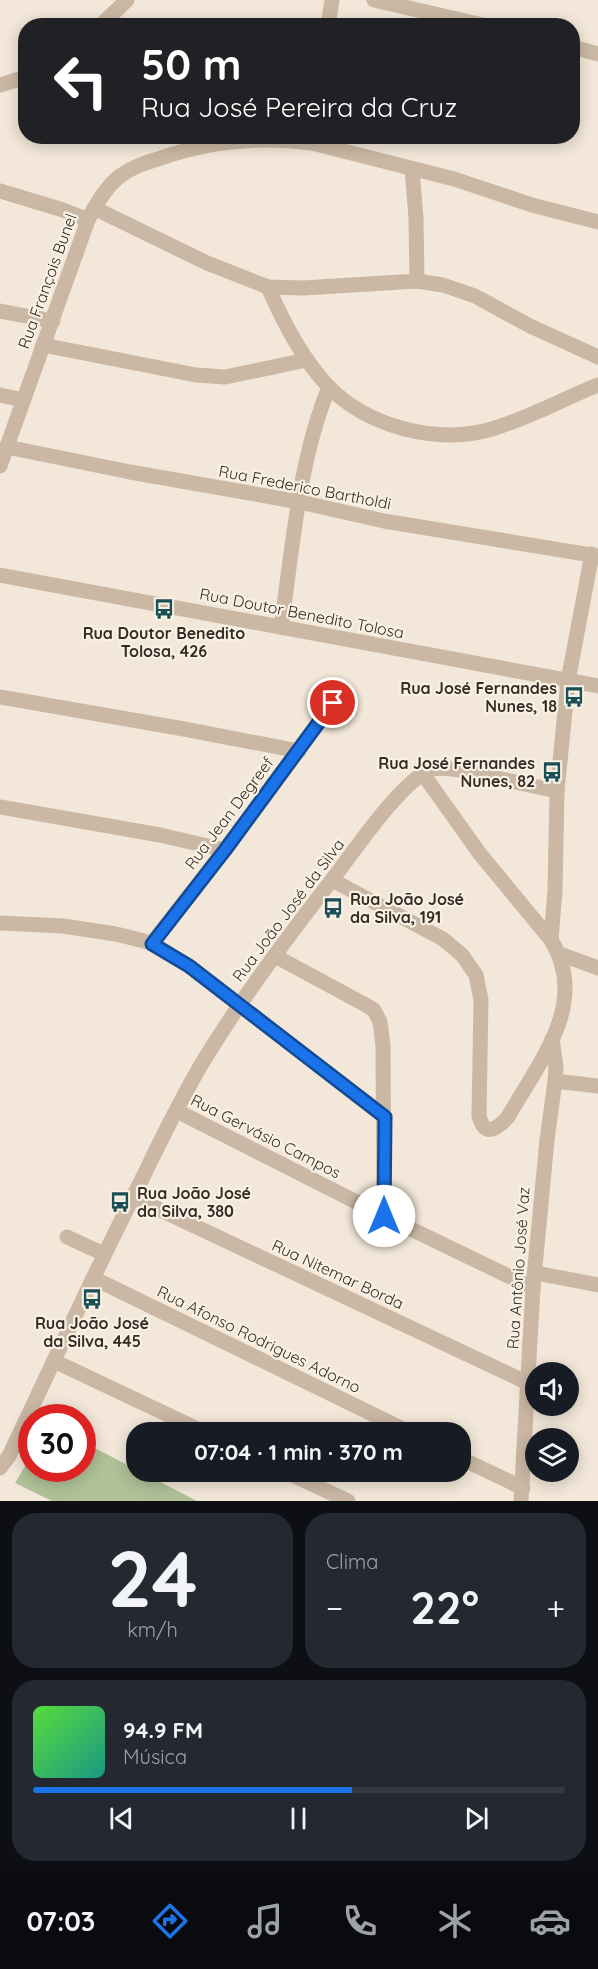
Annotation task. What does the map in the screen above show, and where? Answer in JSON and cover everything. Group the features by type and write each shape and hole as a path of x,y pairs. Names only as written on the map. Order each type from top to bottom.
{"street":[{"path":"108,18 127,0"},
{"path":"329,18 332,0"},
{"path":"374,0 452,18"},
{"path":"580,49 598,54"},
{"path":"0,85 18,79"},
{"name":"Rua François Bunel","path":"0,466 91,214 105,192 126,172 180,151 210,144"},
{"name":"Rua François Bunel","path":"327,144 454,179 532,205 598,222"},
{"path":"412,169 416,218 417,281"},
{"path":"0,191 63,210 91,214 268,288 417,281 443,285 475,296 530,326 598,357"},
{"path":"268,288 281,319 307,360 329,387 362,411 388,425 422,433 459,435 491,429 598,385"},
{"path":"0,311 53,321"},
{"path":"44,345 205,376 225,377 307,360"},
{"path":"281,627 307,452 329,387"},
{"path":"0,395 23,400"},
{"name":"Rua Frederico Bartholdi","path":"7,447 141,474 300,502 384,521 595,555"},
{"path":"551,940 555,891 557,791 568,681 595,555"},
{"name":"Rua Doutor Benedito Tolosa","path":"0,575 598,686"},
{"path":"0,697 298,751"},
{"name":"Rua Jean Degreef","path":"152,944 225,850 333,703"},
{"path":"332,880 443,939 462,955 476,975 482,999 479,1116 481,1125 489,1130 500,1125 508,1117 552,1039 564,1006 567,988 565,974 560,954 551,940 480,854 423,774 433,769 446,768 557,791"},
{"name":"Rua João José da Silva","path":"0,1468 9,1456 104,1254 202,1062 275,956 332,880 408,786 423,774"},
{"path":"0,807 160,835 225,850"},
{"path":"0,923 63,926 116,934 152,944 189,966 385,1117"},
{"path":"560,954 598,968"},
{"path":"275,956 374,1011 380,1022 385,1117 384,1216"},
{"name":"Rua Antônio José Vaz","path":"529,1362 544,1172 555,1081 556,1059 552,1039"},
{"path":"555,1081 598,1086"},
{"name":"Rua Gervásio Campos","path":"177,1111 384,1216 535,1280 598,1285"},
{"name":"Rua Nitemar Borda","path":"133,1197 525,1382"},
{"path":"67,1237 104,1254"},
{"name":"Rua Afonso Rodrigues Adorno","path":"93,1278 388,1422"},
{"path":"54,1361 183,1422"},
{"name":"Rua Antônio José Vaz","path":"522,1495 526,1416"},
{"path":"471,1465 522,1495"},
{"path":"307,1482 348,1501"}],"green space":[{"path":"96,1449 126,1464 126,1482 160,1482 197,1501 52,1501 15,1483 18,1478 18,1482 96,1482"}],"place":[{"name":"Rua Doutor Benedito Tolosa, 426","path":"164,609"},
{"name":"Rua José Fernandes Nunes, 18","path":"574,697"},
{"name":"Rua José Fernandes Nunes, 82","path":"552,772"},
{"name":"Rua João José da Silva, 191","path":"333,908"},
{"name":"Rua João José da Silva, 380","path":"120,1202"},
{"name":"Rua João José da Silva, 445","path":"92,1299"}],"route":[{"path":"333,703 225,850 152,944 189,966 385,1117 384,1216"}]}
